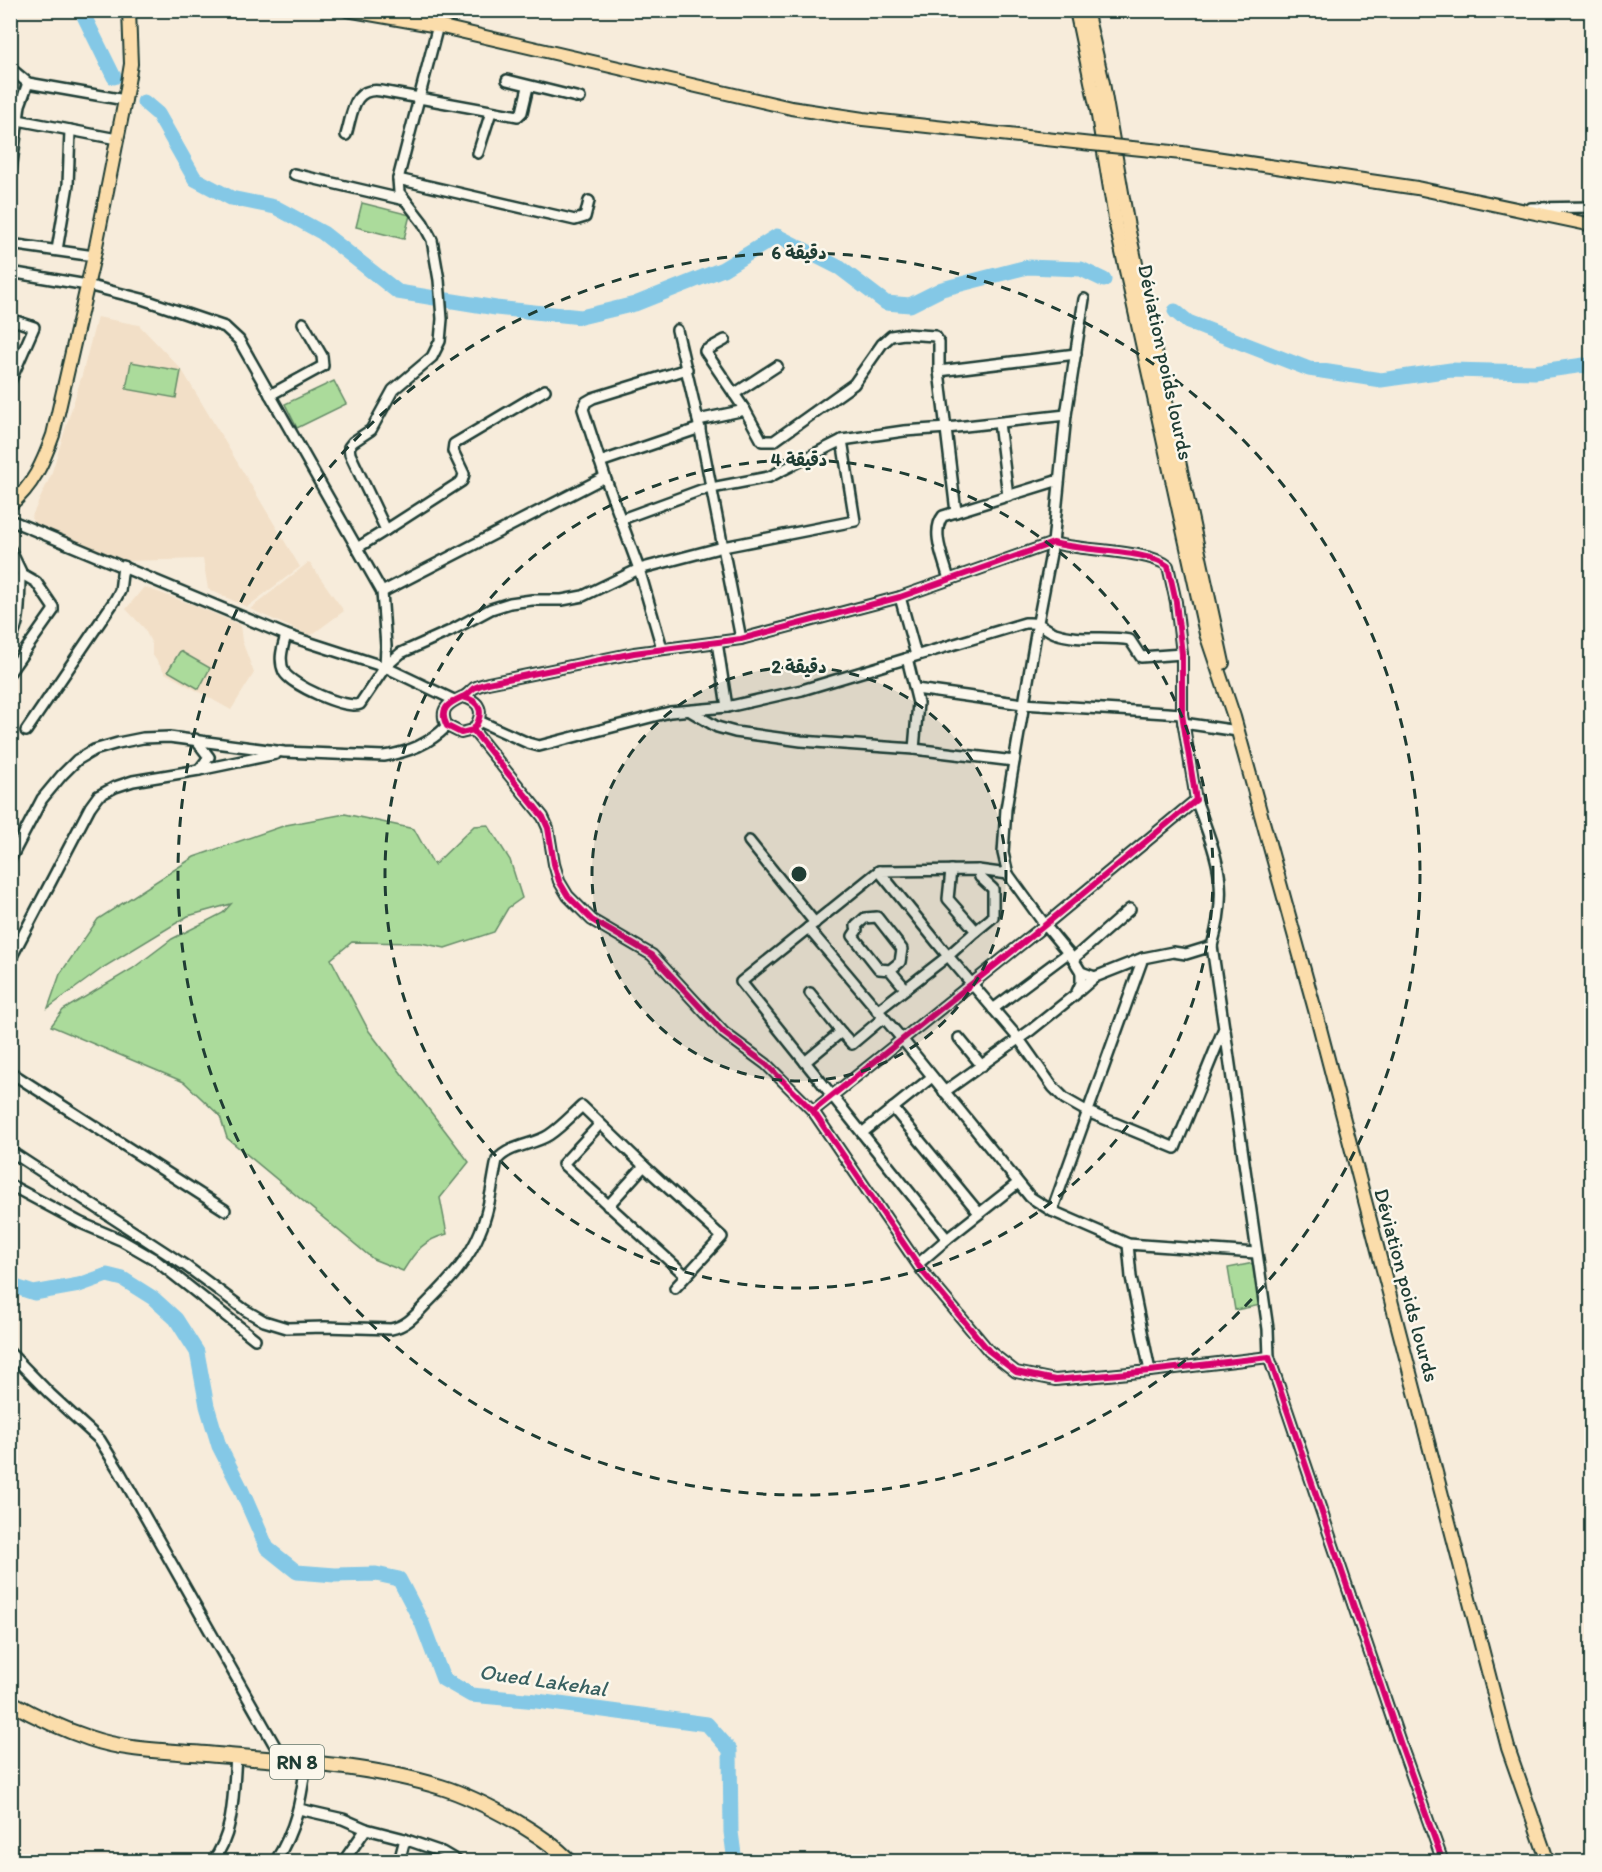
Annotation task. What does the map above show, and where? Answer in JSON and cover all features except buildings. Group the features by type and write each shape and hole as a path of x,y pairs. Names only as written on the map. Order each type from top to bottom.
{"highway":[{"name":"RN 8","path":"10,1702 32,1715 90,1739 135,1748 283,1760 375,1772 441,1787 491,1808 522,1826 556,1847 570,1862"}],"main road":[{"path":"10,505 30,484 43,464 53,435 94,256 125,100 130,64 129,10"},
{"path":"347,10 438,26 791,108 874,120 1182,153 1417,188 1592,225"},
{"name":"Déviation poids lourds","path":"1076,10 1097,110 1116,225 1200,611 1238,731 1335,1086 1505,1736 1548,1862"},
{"name":"Déviation poids lourds","path":"1086,10 1103,83 1128,227 1234,717"}],"street":[{"path":"386,530 350,454 349,447 371,430 393,390 432,357 440,342 442,319 439,280 432,240 423,223 399,192 398,179 442,10"},
{"path":"10,68 28,83 125,100"},
{"path":"507,80 580,98"},
{"path":"11,176 14,117 28,83"},
{"path":"346,135 358,96 365,91 381,91 518,116 522,112 528,87"},
{"path":"478,153 491,112"},
{"path":"14,117 117,139"},
{"path":"57,250 68,185 70,130"},
{"path":"294,174 406,200"},
{"path":"398,179 575,220 585,218 589,201"},
{"path":"1513,209 1592,207"},
{"path":"10,244 94,256"},
{"path":"10,272 87,285 142,299 225,327 239,340 382,592 386,646 385,667"},
{"path":"1076,993 1081,983 1081,972 1008,874 1004,853 1006,809 1053,543 1066,415 1084,299"},
{"path":"10,319 34,327 10,382"},
{"path":"270,395 323,366 322,356 303,323"},
{"path":"677,330 699,424 741,639"},
{"path":"725,340 705,351 745,410 762,441 774,441 854,384 882,344 891,336 904,334 935,336 939,342 939,371 956,512"},
{"path":"939,371 1076,354"},
{"path":"734,394 777,366"},
{"path":"662,648 639,569 583,409 586,402 593,398 687,369"},
{"path":"357,548 462,482 464,474 453,451 454,444 546,390"},
{"path":"600,462 699,424 745,410"},
{"path":"622,519 711,488 769,477 843,440 904,431 1066,415"},
{"path":"999,423 1008,496"},
{"path":"286,635 280,656 284,671 290,681 343,704 354,706 360,704 385,667 401,653 491,609 510,603 562,600 582,596 639,569 723,548 855,521 843,440"},
{"path":"382,592 605,477"},
{"path":"950,580 938,532 938,522 943,516 1059,480"},
{"path":"10,520 286,635 385,667 458,699 473,701 477,705 479,721 473,730 461,733 447,726 444,716 447,707 458,699 474,688 488,683 662,648 741,639 900,597 1053,543 1070,548 1152,557 1168,566 1176,602 1182,654 1183,718 1196,800 1218,863 1221,885 1219,924 1212,946 1268,1329 1269,1357 1443,1862"},
{"path":"10,549 17,579 14,618 16,630 10,641"},
{"path":"26,731 115,600 120,591 123,566"},
{"path":"10,672 53,611 53,607 36,582 17,579"},
{"path":"900,597 912,656 918,703 914,748"},
{"path":"479,721 539,746 670,712 727,707 802,690 1025,623 1038,622 1053,633 1080,639 1114,637 1130,640 1141,657 1182,654"},
{"path":"717,642 727,707"},
{"path":"916,689 1023,704 1183,718 1238,731"},
{"path":"690,711 717,727 735,732 801,741 914,748 1014,761"},
{"path":"10,860 42,799 77,760 94,750 143,738 169,737 284,752 384,756 407,751 430,741 447,726"},
{"path":"473,730 543,816 548,828 554,864 560,881 574,902 592,920 652,955 724,1033 766,1064 813,1111 918,1264 988,1351 1016,1372 1055,1380 1269,1357"},
{"path":"195,739 209,757 199,770"},
{"path":"11,958 90,807 98,796 133,781 284,752"},
{"path":"813,1111 1045,925 1196,800"},
{"path":"748,841 880,1014 1030,1197 1052,1211 1128,1244 1256,1253"},
{"path":"951,870 948,899 976,931"},
{"path":"947,1239 741,982 879,871 978,870 1008,874"},
{"path":"810,993 852,1044 905,988 948,956 993,917 993,889 980,877 978,870"},
{"path":"879,871 1019,1039 1053,1087 1065,1099 1088,1112 1176,1148 1224,1028"},
{"path":"993,1009 1071,956 1130,909"},
{"path":"890,970 900,962 902,949 877,917 865,918 856,926 857,930 853,936 879,969 890,970 905,988"},
{"path":"944,1092 1019,1039 1095,977 1143,958 1173,952 1186,954 1212,946"},
{"path":"1052,1211 1143,958"},
{"path":"1081,972 1095,977"},
{"path":"805,1062 841,1032"},
{"path":"959,1038 982,1066"},
{"path":"10,1072 225,1210"},
{"path":"862,1133 932,1077"},
{"path":"10,1151 186,1266 264,1322 287,1328 391,1329 409,1322 465,1261 481,1231 497,1160 502,1154 550,1134 582,1106 722,1237 675,1288"},
{"path":"893,1108 979,1214"},
{"path":"600,1124 563,1164 686,1275"},
{"path":"608,1206 644,1166"},
{"path":"918,1264 1018,1183"},
{"path":"10,1185 81,1223 121,1240 154,1259 255,1339"},
{"path":"1128,1244 1131,1277 1150,1371"},
{"path":"10,1353 100,1440 283,1760"},
{"path":"212,1862 220,1852 228,1830 236,1757"},
{"path":"275,1862 284,1848 300,1809 306,1763"},
{"path":"300,1809 343,1819 366,1829 405,1839 442,1852 459,1862"},
{"path":"343,1862 366,1829"},
{"path":"399,1862 405,1839"}],"shaded area":[{"path":"97,317 139,325 182,370 300,567 247,607 208,589 203,559 127,561 37,526 31,518 51,475 82,375"},
{"path":"309,562 344,611 310,636 250,609"},
{"path":"144,587 240,625 242,641 254,673 231,710 165,673 152,654 152,644 144,628 126,609"}],"green space":[{"path":"362,203 410,215 404,239 356,227"},
{"path":"131,362 181,371 176,398 126,389"},
{"path":"334,381 346,404 297,428 285,404"},
{"path":"180,651 210,668 199,689 168,671"},
{"path":"345,814 414,829 434,865 474,826 488,825 510,860 522,898 508,908 494,932 445,948 421,943 352,942 331,959 369,1031 469,1162 440,1198 447,1234 432,1239 421,1247 403,1271 373,1259 227,1138 220,1116 184,1082 51,1026 63,1010 132,969 172,939 223,913 231,904 188,916 104,967 48,1008 60,974 98,919 194,857 286,825"},
{"path":"1254,1263 1261,1305 1235,1310 1228,1268"}],"waterway":[{"path":"81,10 114,77"},
{"path":"144,102 158,114 195,179 231,198 275,207 323,233 398,292 496,308 581,317 635,304 723,269 777,236 840,268 886,303 910,305 942,289 1027,267 1081,269 1104,280"},
{"path":"1175,311 1188,322 1309,369 1381,380 1451,370 1534,372 1584,365 1592,369"},
{"name":"Oued Lakehal","path":"10,1285 34,1293 79,1285 107,1275 123,1279 153,1298 176,1319 197,1352 207,1406 219,1446 267,1548 297,1572 335,1575 376,1574 399,1579 422,1623 443,1679 471,1695 537,1701 707,1724 730,1750 731,1832 735,1862"}],"cycle path":[{"path":"463,697 470,699 475,702 480,715 473,730 461,733 447,726 444,711 453,702 483,684 634,653 741,639 900,597 1053,543 1131,554 1159,561 1168,566 1176,602 1182,654 1182,714 1196,800 1045,925 813,1111"},
{"path":"473,730 543,817 548,828 559,881 568,896 592,920 652,955 724,1033 766,1064 813,1111 923,1272 989,1351 1016,1372 1055,1380 1269,1357 1443,1862"}]}
